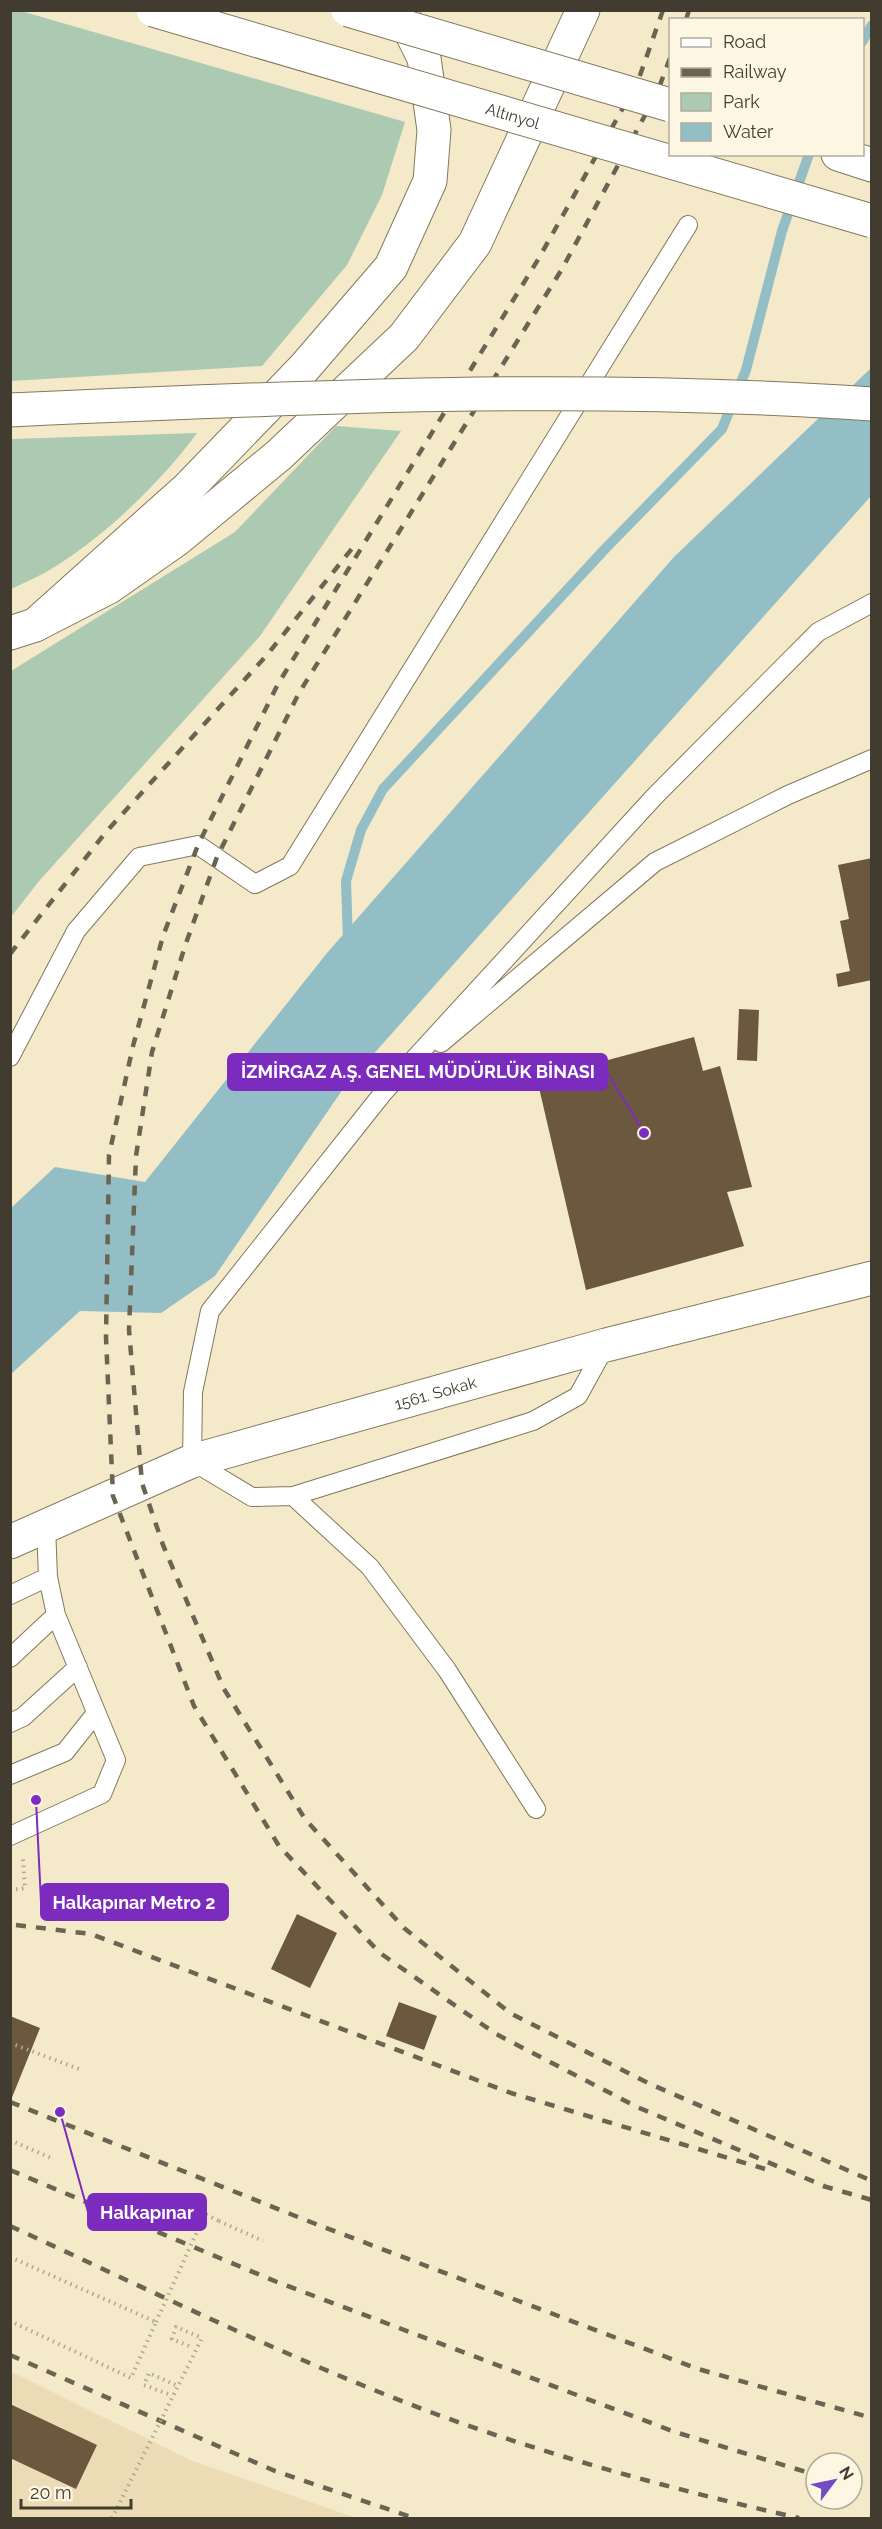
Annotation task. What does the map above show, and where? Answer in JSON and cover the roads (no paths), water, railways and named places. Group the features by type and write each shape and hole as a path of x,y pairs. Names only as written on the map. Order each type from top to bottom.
{"main road":[{"name":"Altınyol","path":"153,10 872,221"},
{"path":"348,10 669,105"},
{"path":"19,632 196,479 304,368 391,267 430,181 434,130 424,58 400,10"},
{"path":"19,632 109,587 176,540 279,455 404,337 475,243 583,10"},
{"path":"844,156 872,165"},
{"path":"10,410 401,395 594,393 779,398 872,404"},
{"name":"1561. Sokak","path":"10,1542 192,1461 606,1345 872,1278"}],"lane":[{"path":"10,1057 76,931 140,857 198,845 255,884 290,866 688,225"},
{"path":"606,1345 578,1396 533,1420 293,1496 252,1497 192,1461 193,1392 210,1311 383,1093 654,797 818,632 872,603"},
{"path":"383,1093 655,862 788,795 872,759"},
{"path":"293,1496 370,1567 447,1670 536,1809"},
{"path":"16,1834 102,1794 116,1760 57,1615 48,1577 46,1527"},
{"path":"10,1595 48,1577"},
{"path":"10,1658 57,1615"},
{"path":"10,1723 23,1717 78,1667"},
{"path":"10,1775 65,1752 96,1713"}],"water":[{"path":"871,368 871,496 345,1086 215,1276 161,1313 80,1311 11,1374 11,1208 55,1167 145,1182 327,953 674,557"}],"waterway":[{"path":"864,39 872,25"},
{"path":"348,942 346,881 361,830 383,789 604,550 722,429 746,370 782,231 808,156"}],"railway":[{"path":"663,10 638,81 539,258 278,684 198,845 163,936 133,1046 109,1155 106,1337 113,1496 194,1706 279,1846 380,1953 496,2034 637,2107 829,2188"},
{"path":"687,18 689,10"},
{"path":"669,61 657,93 562,269 299,693 217,857 185,946 152,1052 136,1156 129,1330 142,1483 163,1545 224,1689 305,1819 404,1928 510,2013 648,2083 872,2181"},
{"path":"10,954 106,832 267,655 354,546"},
{"path":"16,1925 91,1934 511,2093 765,2169"},
{"path":"10,2102 308,2221 698,2369 872,2418"},
{"path":"10,2170 277,2282 675,2432 804,2471"},
{"path":"823,2186 872,2200"},
{"path":"10,2226 273,2347 433,2413 614,2472 799,2518"},
{"path":"10,2355 275,2471 414,2518"},
{"path":"864,2487 872,2489"}],"place":[{"name":"İZMİRGAZ A.Ş. GENEL MÜDÜRLÜK BİNASI","path":"644,1133"},
{"name":"Halkapınar Metro 2","path":"36,1800"},
{"name":"Halkapınar","path":"60,2112"}]}
